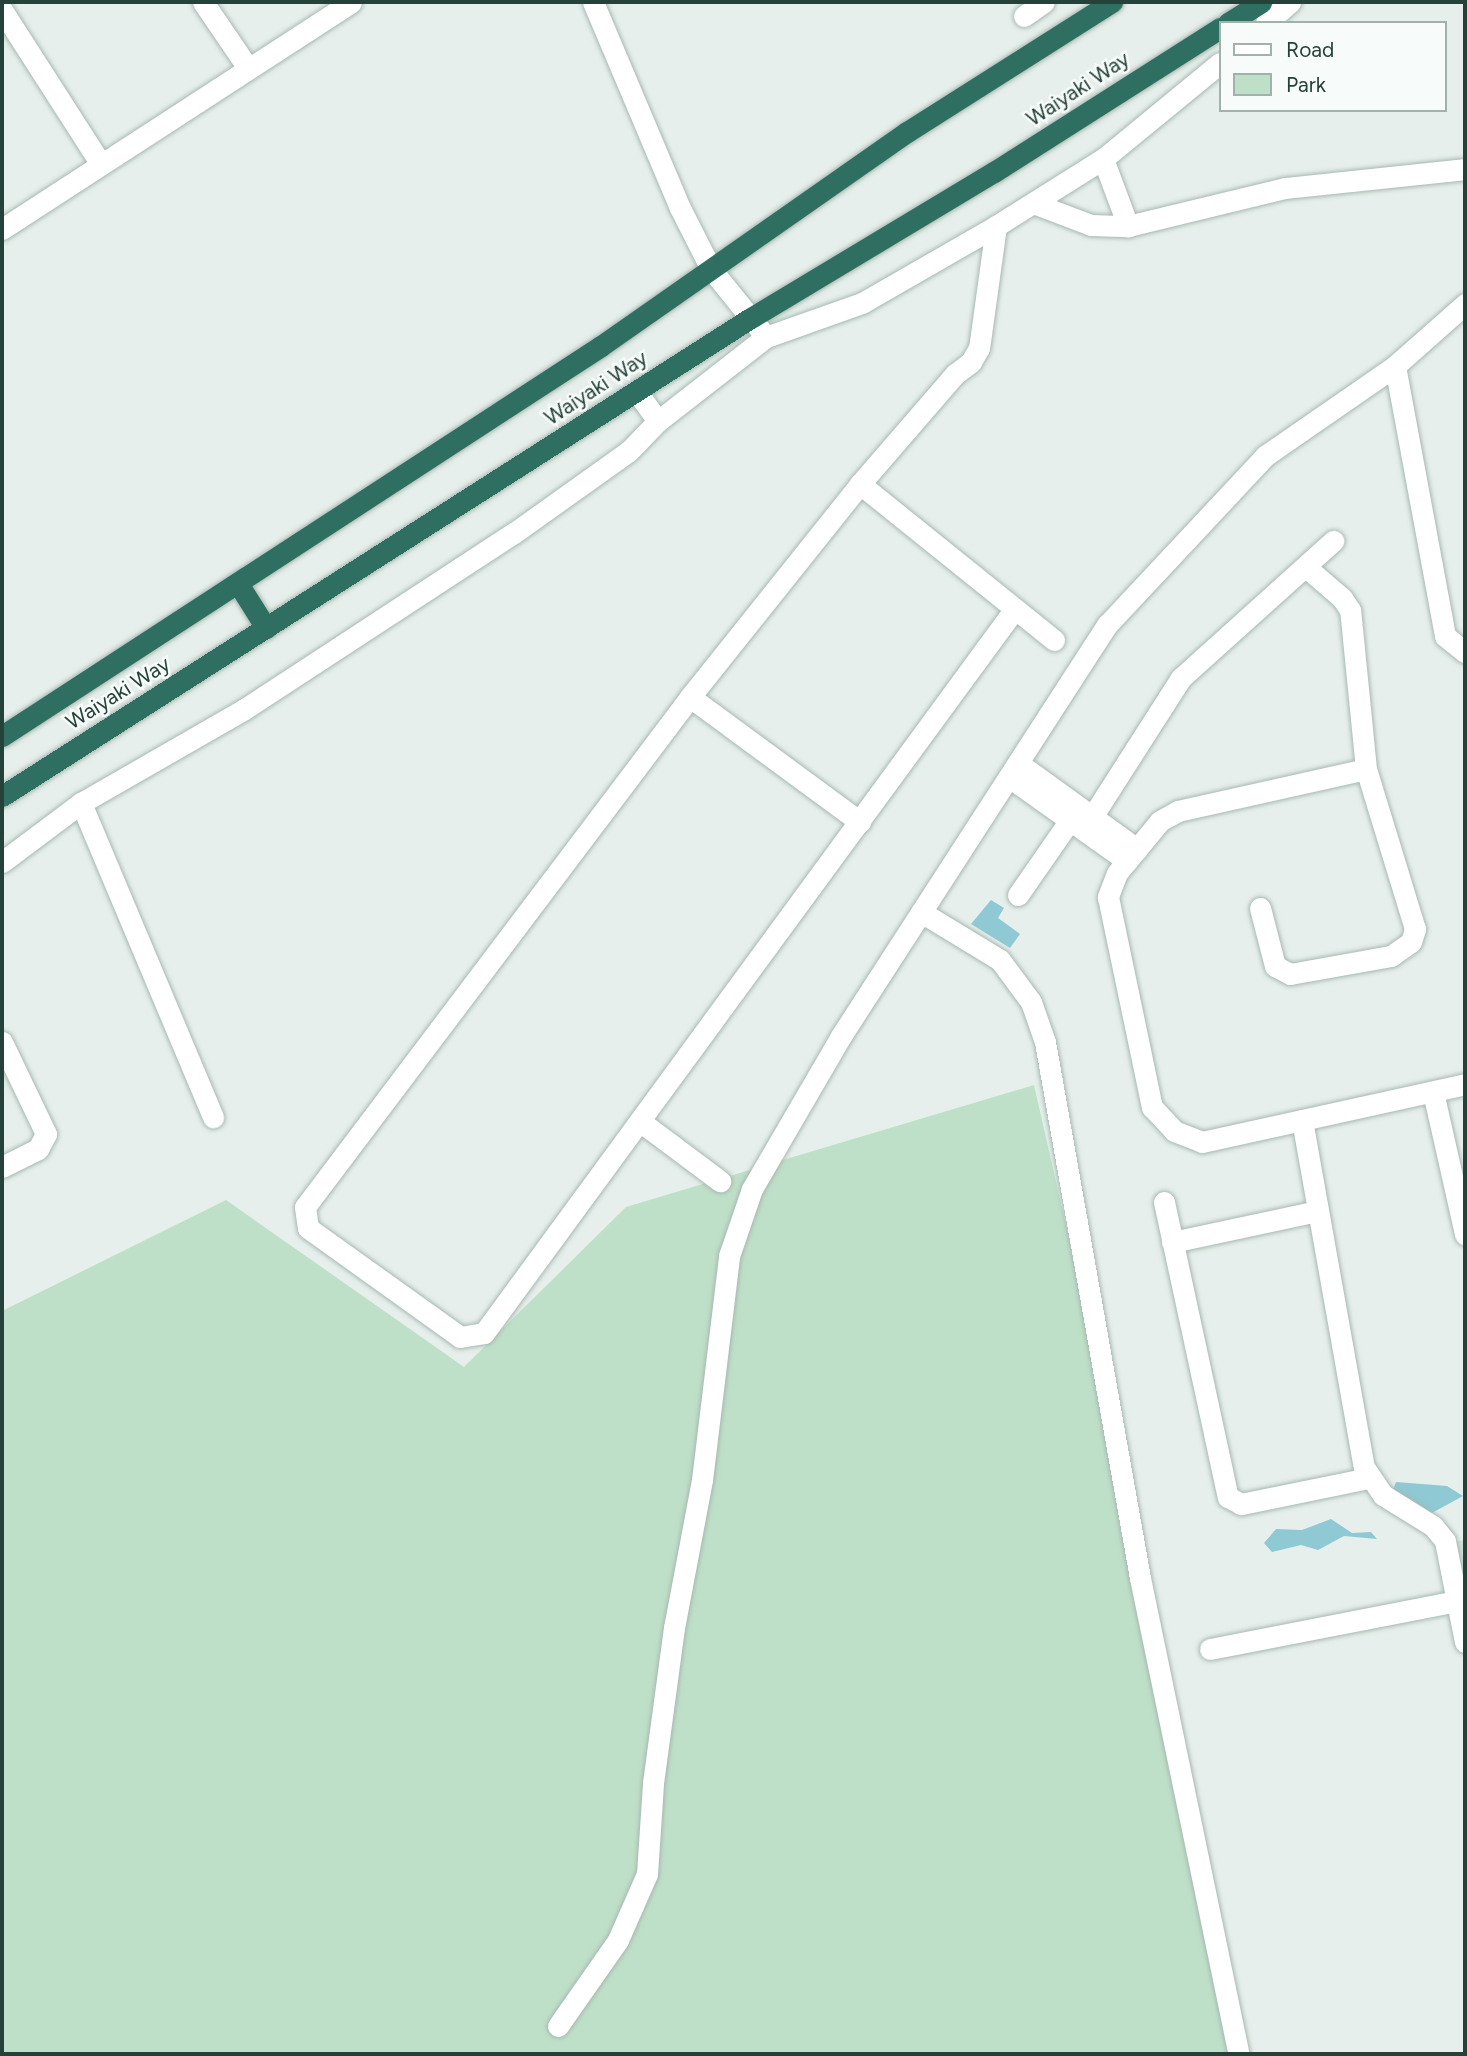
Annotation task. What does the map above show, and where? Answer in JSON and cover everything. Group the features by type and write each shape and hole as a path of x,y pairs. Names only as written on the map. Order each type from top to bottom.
{"highway":[{"name":"Waiyaki Way","path":"2,736 239,585 711,269 906,132 1112,2"},
{"path":"1231,21 1261,2"},
{"name":"Waiyaki Way","path":"2,796 749,319 994,172 1218,29"},
{"path":"239,585 266,628"}],"street":[{"path":"203,2 248,68"},
{"path":"2,229 351,2"},
{"path":"593,2 679,206 711,269 765,337"},
{"path":"1024,16 1044,2"},
{"path":"1268,21 1290,2"},
{"path":"2,10 101,164"},
{"path":"2,862 81,803 243,710 514,533 629,451 657,421 765,337 862,303 996,226 1102,159 1218,65"},
{"path":"1102,159 1128,226"},
{"path":"1033,203 1091,225 1128,226 1286,188 1465,169"},
{"path":"996,226 979,348 860,484 690,696 305,1207 304,1217 308,1228 460,1338 484,1334 1014,610"},
{"path":"558,2026 618,1940 648,1874 653,1783 674,1628 702,1480 737,1225 752,1189 808,1090 1107,625 1265,456 1395,366 1465,303"},
{"path":"1395,366 1445,636 1465,652"},
{"path":"636,391 657,421"},
{"path":"860,484 1054,640"},
{"path":"1092,817 1181,678 1333,541"},
{"path":"1260,908 1275,966 1281,972 1391,956 1411,942 1415,929 1366,769 1350,610 1342,598 1306,567"},
{"path":"690,696 860,822"},
{"path":"1366,769 1178,811 1160,821 1111,883 1108,897 1149,1094 1157,1116 1174,1131 1202,1142 1465,1084"},
{"path":"1013,770 1092,817 1132,855"},
{"path":"1013,770 1070,820 1132,855"},
{"path":"81,803 213,1117"},
{"path":"1018,895 1070,820"},
{"path":"921,912 1000,960 1031,1002 1045,1042 1140,1578 1239,2054"},
{"path":"2,1042 47,1134 38,1149 2,1167"},
{"path":"1433,1092 1465,1234"},
{"path":"1302,1120 1369,1478 1383,1495 1441,1534 1465,1643"},
{"path":"641,1122 720,1181"},
{"path":"1164,1202 1228,1497 1241,1504 1369,1478"},
{"path":"1172,1242 1318,1211"},
{"path":"1210,1649 1457,1601"}],"shaded area":[{"path":"1465,1540 1465,1626 1450,1543"}],"green space":[{"path":"1034,1085 1186,1753 1235,2054 2,2054 2,1311 226,1200 464,1367 626,1207"}],"water":[{"path":"991,900 1004,908 998,918 1020,934 1010,948 971,924"},
{"path":"1396,1482 1447,1486 1463,1496 1430,1514 1393,1490"},
{"path":"1331,1519 1352,1533 1371,1532 1377,1539 1344,1536 1318,1550 1301,1545 1272,1552 1264,1543 1276,1529 1302,1530"}]}
